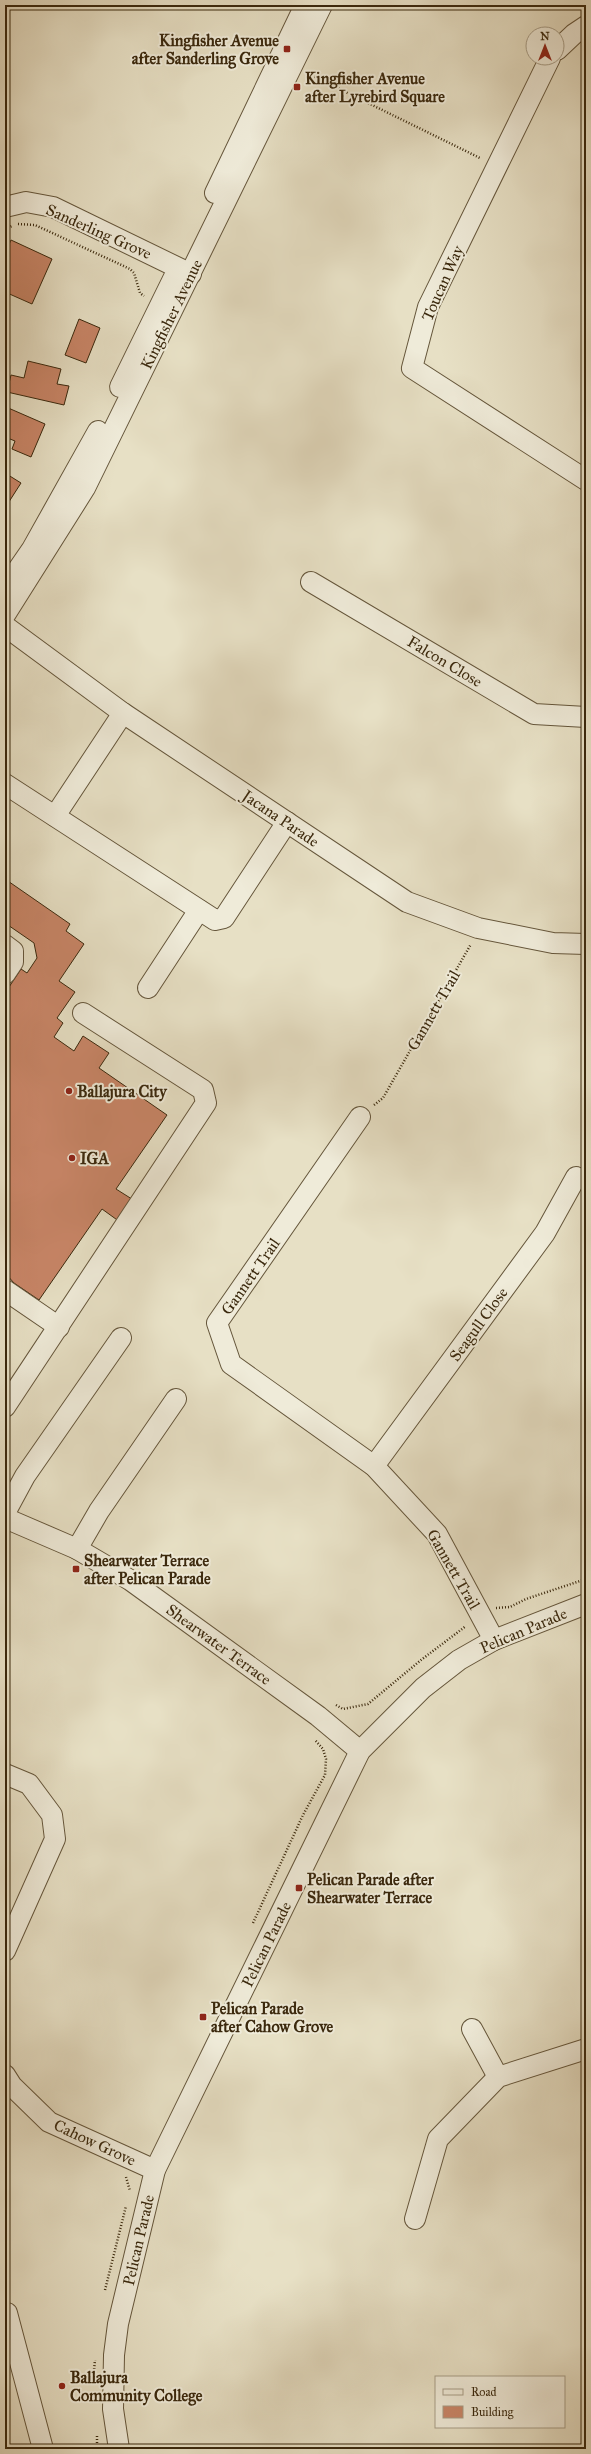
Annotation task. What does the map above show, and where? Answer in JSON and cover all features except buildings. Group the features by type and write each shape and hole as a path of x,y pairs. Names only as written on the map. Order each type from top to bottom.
{"street":[{"name":"Kingfisher Avenue","path":"5,615 85,488 305,5"},
{"name":"Kingfisher Avenue","path":"5,588 32,549 87,453 161,304 185,271 322,5"},
{"path":"565,42 586,26"},
{"name":"Toucan Way","path":"546,66 428,307 412,368 586,480"},
{"name":"Sanderling Grove","path":"5,207 26,202 53,207 185,271"},
{"name":"Falcon Close","path":"311,582 534,714 586,717"},
{"name":"Jacana Parade","path":"5,626 123,713 407,902 478,928 553,943 586,944"},
{"path":"55,816 123,713"},
{"path":"5,784 215,920 224,918 287,822"},
{"path":"148,988 199,910"},
{"path":"5,945 13,951 13,962 5,974"},
{"path":"5,1407 206,1103 203,1090 83,1013"},
{"name":"Gannett Trail","path":"360,1117 217,1323 231,1364 374,1466 437,1534 494,1640"},
{"name":"Seagull Close","path":"374,1466 545,1233 576,1177"},
{"path":"5,1290 59,1327"},
{"path":"5,1513 25,1476 121,1338"},
{"path":"76,1549 99,1511 176,1399"},
{"name":"Shearwater Terrace","path":"5,1518 76,1549 130,1580 318,1716 360,1751"},
{"name":"Pelican Parade","path":"119,2449 113,2409 114,2355 118,2324 154,2170 360,1751 423,1688 459,1660 494,1640 586,1604"},
{"path":"5,1774 29,1784 52,1816 55,1839 5,1951"},
{"path":"472,2029 498,2077"},
{"path":"415,2219 438,2139 498,2077 586,2049"},
{"name":"Cahow Grove","path":"5,2075 12,2086 49,2122 154,2170"},
{"path":"7,2313 43,2449"}],"path":[{"path":"292,65 497,166"},
{"path":"5,229 21,224 35,225 130,269 140,294 161,304"},
{"name":"Gannett Trail","path":"360,1117 383,1098 478,928"},
{"path":"331,1703 343,1709 368,1704 421,1660 482,1616 498,1607 510,1607 526,1599 586,1579"},
{"path":"251,1929 303,1815 325,1776 326,1760 324,1749 312,1736"}],"place":[{"name":"Kingfisher Avenue after Sanderling Grove","path":"287,49"},
{"name":"Kingfisher Avenue after Lyrebird Square","path":"297,87"},
{"name":"Ballajura City","path":"69,1091"},
{"name":"IGA","path":"72,1158"},
{"name":"Shearwater Terrace after Pelican Parade","path":"76,1569"},
{"name":"Pelican Parade after Shearwater Terrace","path":"299,1888"},
{"name":"Pelican Parade after Cahow Grove","path":"203,2017"},
{"name":"Ballajura Community College","path":"62,2386"}]}
